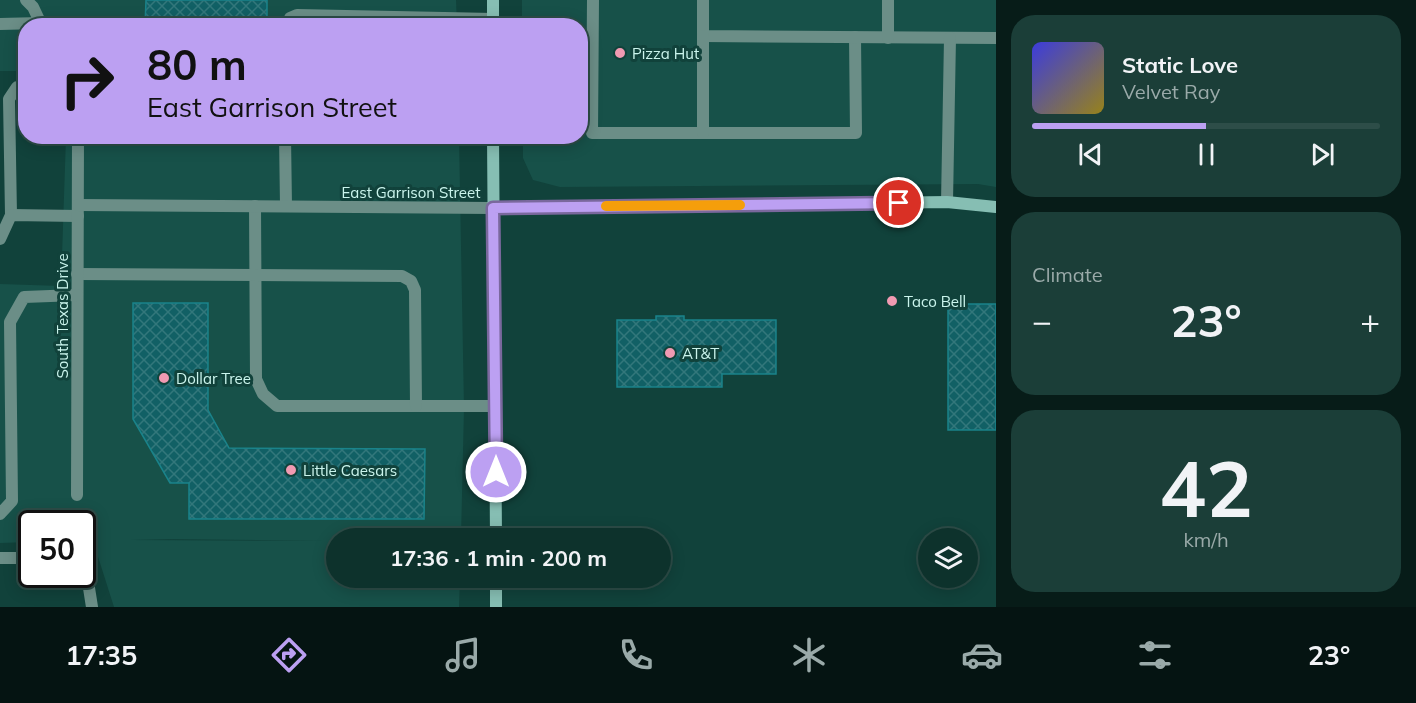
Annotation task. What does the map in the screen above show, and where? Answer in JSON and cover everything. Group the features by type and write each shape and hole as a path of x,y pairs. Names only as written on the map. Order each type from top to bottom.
{"street":[{"path":"26,0 39,18"},
{"path":"492,0 493,18"},
{"path":"593,0 592,133 856,133 855,37"},
{"path":"703,0 704,133"},
{"path":"888,0 888,38"},
{"path":"290,18 297,15 350,18"},
{"path":"0,24 18,24"},
{"path":"704,36 996,38"},
{"path":"947,202 950,38"},
{"path":"0,239 11,215 9,99 18,87"},
{"name":"South Texas Drive","path":"77,495 78,144"},
{"path":"285,144 286,206"},
{"path":"493,144 496,528"},
{"name":"East Garrison Street","path":"11,215 78,210 255,206 493,208 947,202 996,207"},
{"path":"255,206 256,379 263,394 277,406 495,406"},
{"path":"77,274 402,276 411,281 415,290 416,406"},
{"path":"0,514 12,501 10,322 24,297 77,295"},
{"path":"0,558 18,558"},
{"path":"88,588 92,607"},
{"path":"496,588 496,607"}],"shaded area":[{"path":"0,0 456,0 457,18 18,18 18,71 0,71"},
{"path":"522,0 996,0 996,187 978,184 560,187 533,180 523,158 523,144 588,144 588,18 522,18"},
{"path":"66,144 459,144 464,408 461,528 326,528 326,541 326,588 460,588 459,607 114,607 96,550 96,510 18,510 18,542 0,543 0,284 61,286","holes":["172,539 326,541 130,540"]}],"building":[{"path":"146,0 267,0 267,18 145,18"},
{"path":"133,303 208,303 208,410 229,448 425,449 424,519 189,519 189,483 170,483 133,419"},
{"path":"948,304 996,304 996,430 948,430"},
{"name":"AT&T","path":"656,316 684,316 684,320 776,320 776,374 722,374 722,387 617,387 617,320 656,320"}],"slow traffic":[{"path":"606,206 740,205"}],"place":[{"name":"Pizza Hut","path":"620,53"},
{"name":"Taco Bell","path":"892,301"},
{"name":"AT&T","path":"670,353"},
{"name":"Dollar Tree","path":"164,378"},
{"name":"Little Caesars","path":"291,470"}],"route":[{"path":"496,472 493,208 899,203"}]}
